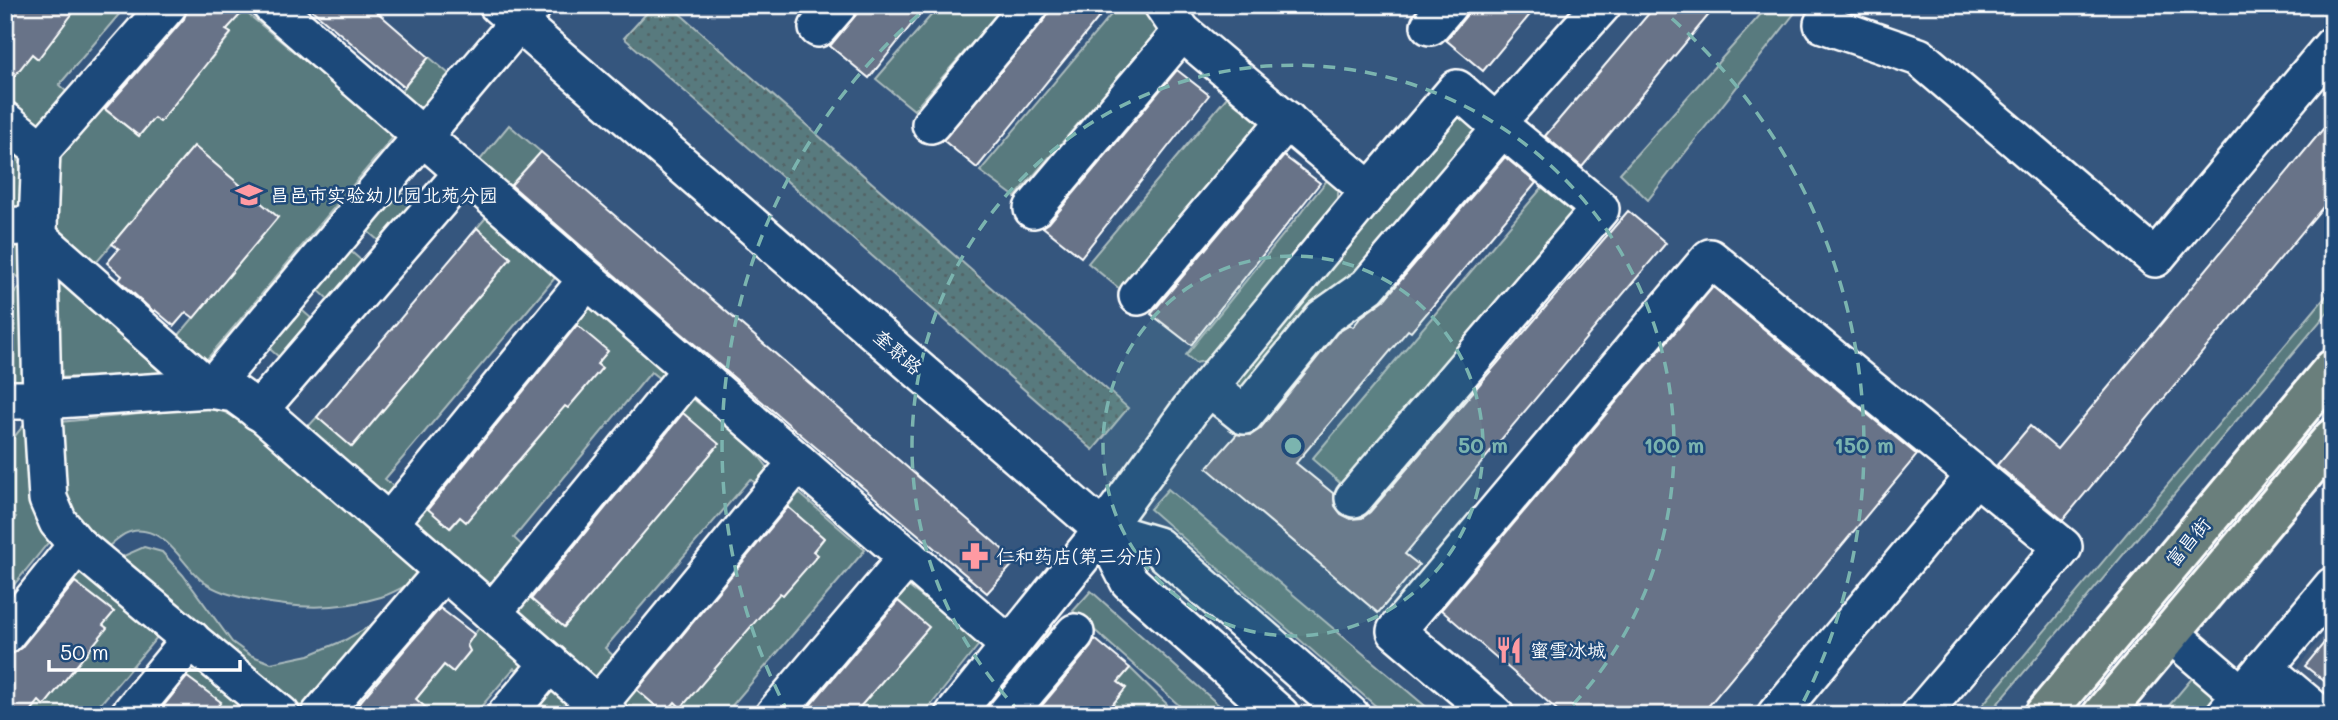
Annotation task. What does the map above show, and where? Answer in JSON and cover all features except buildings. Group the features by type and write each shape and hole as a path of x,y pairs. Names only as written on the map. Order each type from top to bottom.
{"main road":[{"name":"富昌街","path":"2044,715 2333,369"},
{"path":"2102,715 2333,438"}],"street":[{"path":"167,5 41,150 27,230 25,400 48,499 58,522 77,545 281,715"},
{"path":"271,5 422,139 1010,646"},
{"path":"931,124 1030,5"},
{"path":"1209,387 1244,415 1323,318 1367,286 1602,5"},
{"path":"210,389 422,139 516,11"},
{"name":"奎聚路","path":"516,11 1103,530 1129,581 1280,715"},
{"path":"1032,209 1173,19 1370,191"},
{"path":"1824,23 1919,57 2155,258 2333,45"},
{"path":"954,715 1103,530 1209,387 1457,89 1600,209 1354,498"},
{"path":"1138,296 1287,120"},
{"path":"5,121 41,150"},
{"path":"258,411 463,173"},
{"path":"27,230 210,389"},
{"path":"1495,715 1396,631 1710,258 2063,547 1920,715"},
{"path":"389,523 587,279"},
{"path":"492,613 691,370"},
{"path":"25,400 210,389 234,393 389,523 604,710 798,462"},
{"path":"5,428 25,400"},
{"path":"1776,715 1976,475"},
{"path":"1103,530 1157,545 1350,715"},
{"path":"5,635 77,545"},
{"path":"774,715 908,557"},
{"path":"320,715 444,571"},
{"path":"2249,698 2333,586"},
{"path":"1006,715 1075,633"},
{"path":"2171,633 2249,698 2320,715"},
{"path":"129,715 191,639"},
{"path":"506,715 550,663"}],"shaded area":[{"path":"2333,624 2333,715 2281,715 2268,703"}],"green space":[{"path":"83,5 127,5 59,85 69,94 37,132 5,106 5,72 13,78 32,54 38,59 71,6 78,11"},
{"path":"654,5 670,5 1128,408 1093,450 624,38"},
{"path":"940,5 1005,5 914,110 876,79"},
{"path":"1119,5 1152,5 1165,23 1015,197 980,171"},
{"path":"1769,5 1801,5 1648,200 1620,173"},
{"path":"243,10 395,135 202,365 174,341 278,217 194,147 90,270 51,238 51,161 99,105 139,136 154,118 160,122 187,88 205,55 211,59 231,34 226,30"},
{"path":"429,57 455,79 418,121 393,101"},
{"path":"1227,97 1260,124 1121,290 1088,263"},
{"path":"1460,115 1487,131 1244,396 1224,382"},
{"path":"509,125 541,152 502,198 470,172"},
{"path":"5,142 17,151 27,210 5,214"},
{"path":"1328,179 1338,190 1338,199 1205,361 1195,363 1186,355"},
{"path":"1546,183 1581,213 1347,489 1312,459"},
{"path":"398,190 412,203 379,241 365,229"},
{"path":"489,214 559,273 385,479 400,492 391,503 305,430 317,417 352,446 511,258 477,228"},
{"path":"30,229 34,383 5,384 5,304 24,282 5,266 5,234"},
{"path":"348,249 362,261 329,300 315,287"},
{"path":"47,264 167,374 50,378"},
{"path":"2333,288 2333,306 1988,715 1974,715"},
{"path":"590,298 658,351 668,377 664,382 651,372 514,538 526,549 492,589 406,513 417,500 451,528 509,457 517,463 545,430 559,400 568,408 601,369 597,364 607,352 570,320"},
{"path":"297,306 311,318 279,357 264,344"},
{"path":"693,399 748,442 772,473 766,491 750,479 605,648 620,662 599,687 512,611 525,594 564,626 718,444 681,412"},
{"path":"198,408 222,411 242,420 424,576 392,593 365,601 318,607 286,605 240,597 212,587 200,579 161,538 144,531 128,532 107,548 76,517 62,490 60,422"},
{"path":"23,426 37,427 52,538 5,596 5,539 9,534 6,531 16,517 5,509 5,448"},
{"path":"1168,489 1436,715 1386,715 1150,509"},
{"path":"799,493 865,550 724,715 629,715 616,704 632,685 665,714 675,702 681,707 773,588 783,595 824,538 788,507"},
{"path":"144,547 162,552 183,575 232,642 250,655 271,663 309,655 345,640 370,626 418,583 311,707 300,710 119,558"},
{"path":"83,567 158,636 91,715 28,715 39,701 44,705 106,628 103,625 114,612 73,580"},
{"path":"901,581 981,642 923,715 853,715 928,627 890,593"},
{"path":"1091,591 1230,715 1190,715 1073,611"},
{"path":"481,625 531,664 527,678 514,668 474,715 413,715 416,699 444,665 453,672 470,651 467,645"},
{"path":"1051,628 1061,636 996,715 979,715"},
{"path":"195,662 257,715 211,715 220,702 186,676"},
{"path":"1130,668 1167,704 1159,715 1104,715 1126,688 1118,682"},
{"path":"2199,670 2224,692 2204,715 2161,715"},
{"path":"552,686 583,715 555,715 538,702"}],"place":[{"name":"昌邑市实验幼儿园北苑分园","path":"249,195"},
{"name":"仁和药店(第三分店)","path":"975,556"},
{"name":"蜜雪冰城","path":"1509,650"}]}
